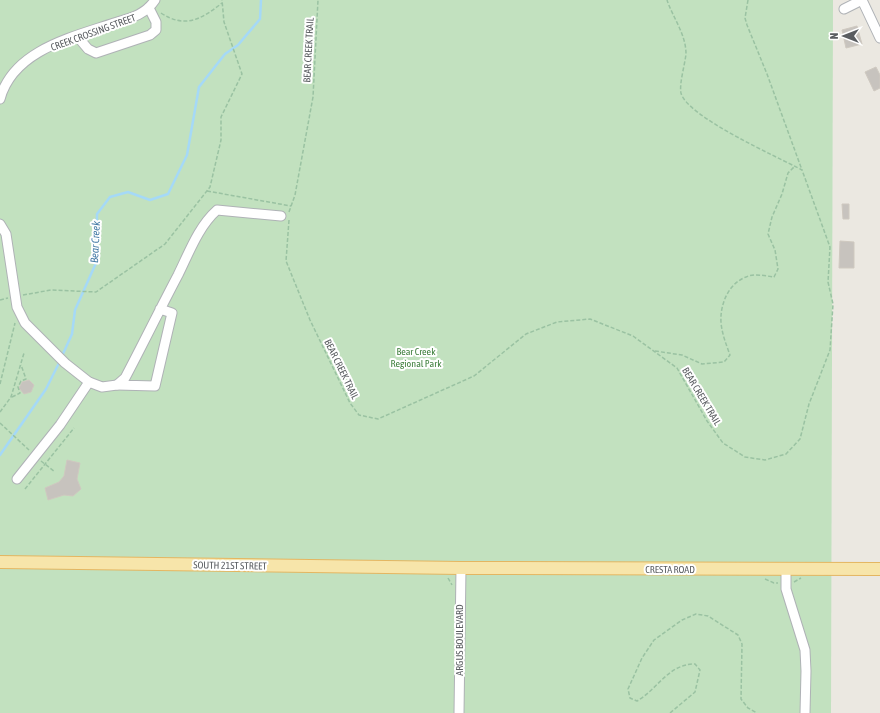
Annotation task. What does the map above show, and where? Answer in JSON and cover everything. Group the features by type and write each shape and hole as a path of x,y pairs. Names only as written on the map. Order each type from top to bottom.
{"main road":[{"name":"SOUTH 21ST STREET","path":"0,562 461,568"},
{"name":"CRESTA ROAD","path":"461,568 880,569"}],"street":[{"path":"844,9 862,0 880,38"},
{"path":"78,36 88,50 96,53 150,35 156,30 157,26 152,5"},
{"name":"CREEK CROSSING STREET","path":"0,99 12,74 24,62 42,50 142,14 152,5"},
{"path":"117,384 126,378 194,242 208,218 217,210 281,216"},
{"path":"0,224 6,234 17,307 25,323 65,363 89,382 102,387 117,384 155,386 172,313 160,309"},
{"path":"17,479 60,425 89,382"},
{"name":"ARGUS BOULEVARD","path":"459,713 461,568"},
{"path":"786,569 786,589 805,650 805,713"}],"path":[{"path":"16,295 51,290 96,292 165,244 210,187 221,140 221,117 242,74 224,22 222,0"},
{"name":"BEAR CREEK TRAIL","path":"318,0 312,97 296,195 288,211 286,261 310,320 350,403 359,414 378,419 474,376 526,334 557,322 590,319 633,336 677,368 707,421 723,443 745,457 765,460 786,454 800,439 808,404 830,350 833,304 828,282 830,246 768,74 747,25 745,18 748,0"},
{"path":"667,0 682,32 686,53 681,92 687,104 704,118 802,170"},
{"path":"152,5 165,16 190,22 209,14 222,3"},
{"path":"653,351 682,355 702,364 724,362 730,355 724,339 721,317 727,291 746,276 764,275 774,277 778,269 775,250 768,234 772,217 782,194 788,173 795,166"},
{"path":"207,191 291,206"},
{"path":"0,384 15,323 21,315"},
{"path":"0,412 11,397 24,353"},
{"path":"11,397 20,393 18,387 21,381 26,379 21,365"},
{"path":"0,423 19,441"},
{"path":"25,489 74,428"},
{"path":"448,578 452,585 452,592"},
{"path":"765,578 774,583 793,583 802,578"},
{"path":"670,713 695,692 700,670 695,664 686,664 670,671 646,696 637,701 630,698 628,688 642,658 654,640 682,620 696,614 708,616 738,635 742,644 741,699 748,708 757,713"}],"green space":[{"name":"Bear Creek Regional Park","path":"0,0 833,0 831,713 0,713"}],"building":[{"path":"857,26 862,44 846,48 842,30"},
{"path":"876,67 880,75 880,88 874,91 865,72"},
{"path":"842,204 849,204 849,219 843,219"},
{"path":"840,241 854,242 854,268 839,268"},
{"path":"29,380 34,385 31,392 24,394 19,388 22,382"},
{"path":"67,460 80,463 77,479 81,489 73,496 64,495 48,500 45,488 59,482 64,476"}],"waterway":[{"name":"Bear Creek","path":"62,356 72,334 75,310 96,263 97,214 110,197 128,192 150,200 168,194 187,155 199,87 225,54 238,45 260,19 261,0"},
{"name":"Bear Creek","path":"0,455 46,389 60,361"}]}
